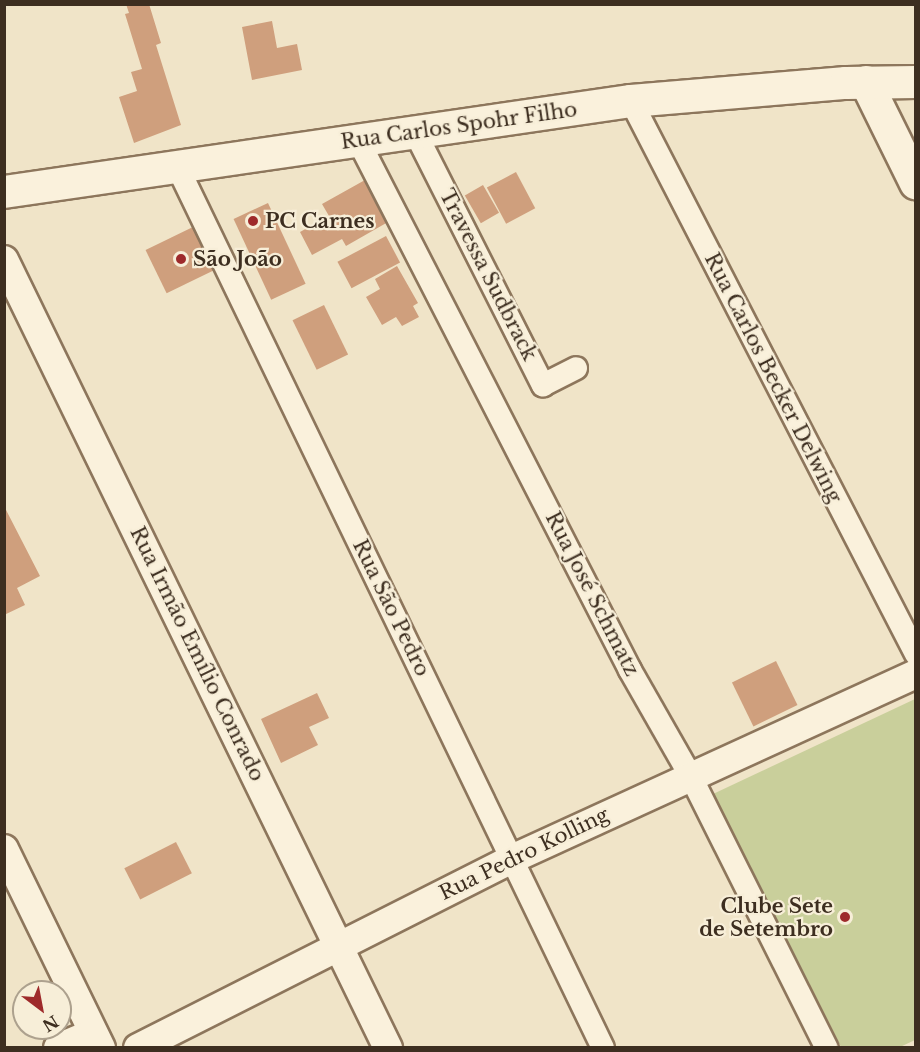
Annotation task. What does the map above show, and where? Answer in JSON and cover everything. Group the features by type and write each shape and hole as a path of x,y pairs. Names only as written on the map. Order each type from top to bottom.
{"main road":[{"name":"Rua Carlos Spohr Filho","path":"4,192 631,101 866,82 915,82"},
{"path":"866,82 915,183"}],"street":[{"name":"Rua Carlos Becker Delwing","path":"631,101 915,654"},
{"name":"Travessa Sudbrack","path":"415,132 543,385 576,368"},
{"name":"Rua José Schmatz","path":"358,140 625,660 690,775 827,1047"},
{"name":"Rua São Pedro","path":"178,168 603,1047"},
{"name":"Rua Irmão Emílio Conrado","path":"4,260 388,1047"},
{"name":"Rua Pedro Kolling","path":"138,1047 512,859 690,775 915,674"},
{"path":"4,849 97,1040 58,1047"}],"green space":[{"name":"Clube Sete de Setembro","path":"915,699 915,1040 900,1047 841,1047 713,794"}],"building":[{"path":"126,4 149,4 161,43 156,45 181,125 134,143 119,97 137,91 131,72 142,69 125,14 129,13"},
{"path":"272,21 277,48 297,44 302,70 252,80 242,27"},
{"path":"516,172 535,208 506,224 487,187"},
{"path":"365,180 388,222 346,246 342,239 312,255 300,232 329,216 322,204"},
{"path":"483,185 499,213 481,223 465,196"},
{"path":"268,203 306,284 271,300 234,219"},
{"name":"São João","path":"195,226 216,269 167,293 146,250"},
{"path":"386,236 400,262 352,288 337,262"},
{"path":"397,266 418,303 413,306 419,317 402,326 396,317 382,325 366,297 380,289 375,279"},
{"path":"324,305 348,354 317,370 293,320"},
{"path":"4,506 40,576 17,588 25,605 4,615"},
{"path":"776,661 797,705 753,727 732,682"},
{"path":"317,693 329,718 309,727 318,745 281,763 261,719"},
{"path":"176,842 192,873 140,900 124,868"}],"place":[{"name":"PC Carnes","path":"253,221"},
{"name":"São João","path":"181,259"},
{"name":"Clube Sete de Setembro","path":"845,917"}]}
